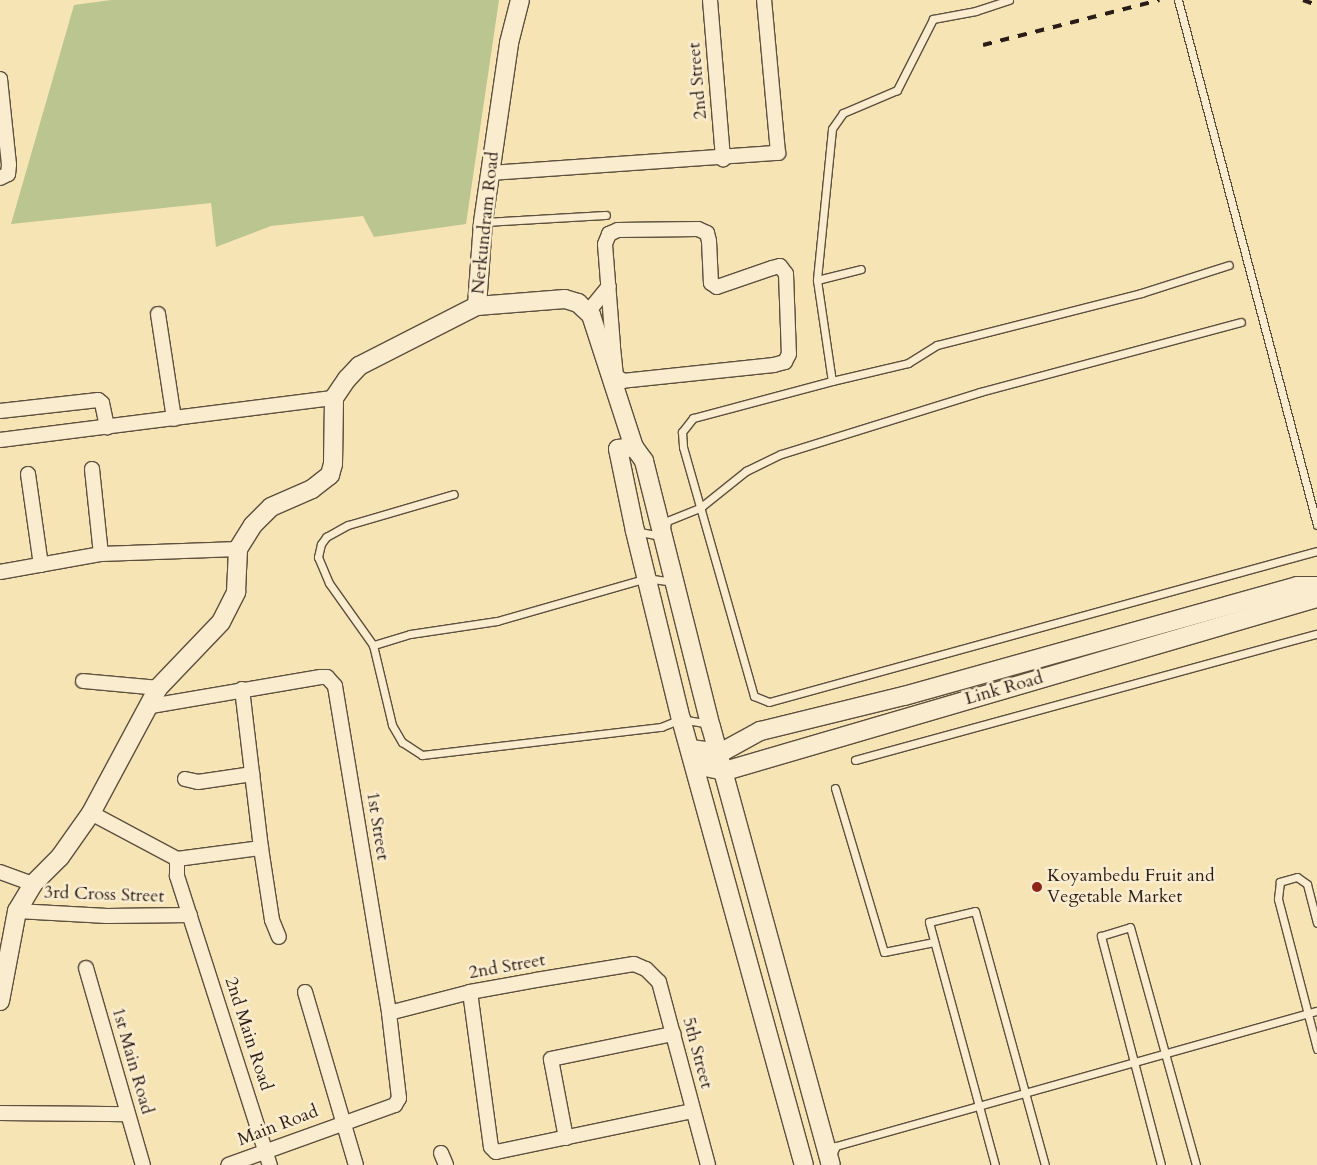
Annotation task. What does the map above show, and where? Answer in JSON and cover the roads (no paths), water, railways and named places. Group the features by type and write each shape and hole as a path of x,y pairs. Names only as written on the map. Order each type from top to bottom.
{"street":[{"name":"Nerkundram Road","path":"334,398 359,366 476,306 483,222 490,173 509,43 520,0"},
{"name":"2nd Street","path":"710,0 723,159"},
{"path":"490,173 723,159 778,153 764,0"},
{"path":"0,79 9,165 8,174 0,178"},
{"path":"476,306 565,299 578,304 588,312 607,347 616,376 624,381 785,362 789,354 786,274 780,266 717,287 710,283 707,233 698,230 618,230 608,234 605,244 609,286 607,347 634,447 644,461 711,724 830,1163"},
{"path":"588,312 609,286"},
{"path":"158,314 174,419"},
{"path":"0,440 334,398 333,464 330,475 312,489 271,507 253,525 238,549 236,592 222,622 158,688 151,706 91,813 60,857 33,884 17,911 0,1000"},
{"path":"0,411 98,400 102,403 107,427"},
{"path":"634,447 618,449 635,531 681,720 693,757 804,1165"},
{"path":"92,469 101,554"},
{"path":"28,474 41,565"},
{"path":"0,572 101,554 238,549"},
{"path":"693,757 720,753 760,731 904,696 1297,586 1315,594"},
{"name":"Link Road","path":"725,771 1315,594"},
{"name":"1st Street","path":"151,706 321,677 327,677 335,686 400,1090 398,1103 342,1122"},
{"path":"83,681 158,688"},
{"path":"242,689 261,848 272,920 279,937"},
{"path":"693,757 725,771"},
{"path":"185,779 198,782 252,774"},
{"path":"91,813 177,859 261,848"},
{"name":"2nd Main Road","path":"177,859 177,876 268,1159"},
{"path":"0,872 33,884"},
{"name":"3rd Cross Street","path":"17,911 108,916 190,915"},
{"name":"2nd Street","path":"389,1013 470,992 634,964"},
{"name":"5th Street","path":"634,964 646,968 660,982 672,1034 708,1165"},
{"name":"1st Main Road","path":"86,968 143,1165"},
{"path":"305,992 356,1165"},
{"path":"470,992 491,1147 501,1152 694,1111"},
{"path":"566,1138 552,1059 672,1034"},
{"path":"0,1113 127,1114"},
{"name":"Main Road","path":"228,1165 268,1159 342,1122"}],"lane":[{"path":"832,381 817,280 830,140 836,121 843,113 897,90 933,19 976,11 1009,0"},
{"path":"1178,0 1317,524"},
{"path":"483,222 606,215"},
{"path":"1229,265 1141,293 937,345 908,363 832,381 689,422 682,432 684,447 754,696 762,702 1317,551"},
{"path":"817,280 861,269"},
{"path":"635,531 664,536 667,521 701,508 746,471 782,454 980,392 1241,322"},
{"path":"454,494 348,525 326,537 321,544 318,557 330,583 373,645 392,725 402,742 422,755 661,727 681,720 711,724"},
{"path":"373,645 410,634 497,621 647,578 676,583"},
{"path":"855,760 1317,634"},
{"path":"835,788 884,952 934,942"},
{"path":"1317,922 1307,884 1298,877 1280,882 1278,899 1317,1049"},
{"path":"995,1165 929,922 975,911 1045,1165"},
{"path":"1161,1165 1101,936 1130,927 1196,1165"},
{"path":"830,1163 836,1146 979,1104 1317,1011"}],"railway":[{"path":"983,45 1159,0"},
{"path":"1303,0 1317,5"}],"place":[{"name":"Koyambedu Fruit and Vegetable Market","path":"1037,887"}]}
